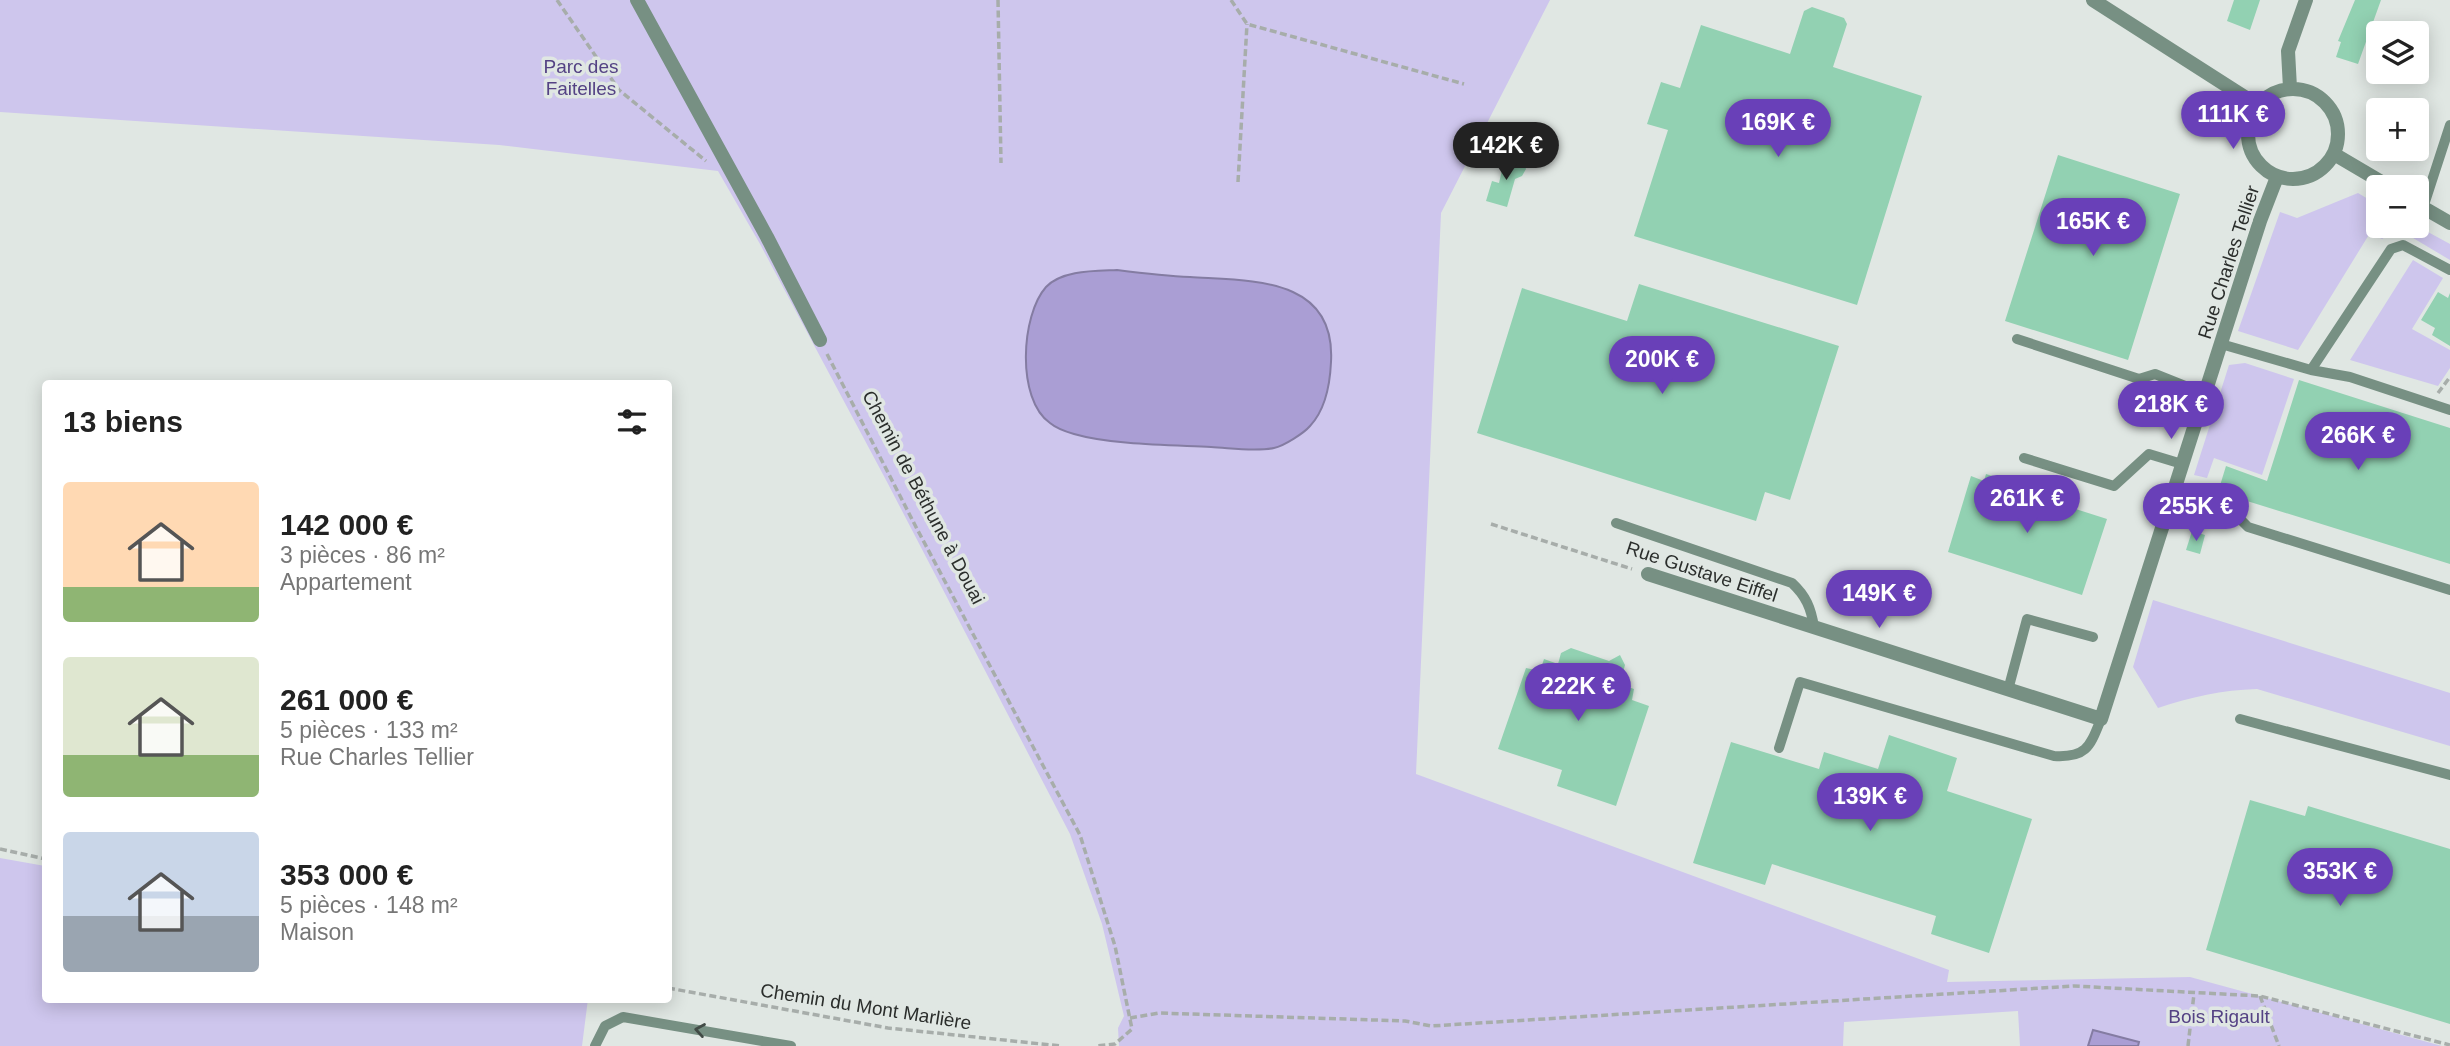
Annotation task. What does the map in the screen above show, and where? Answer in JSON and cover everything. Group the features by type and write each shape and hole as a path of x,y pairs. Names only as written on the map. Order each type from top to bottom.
{"street":[{"path":"637,0 820,340"},
{"path":"2094,0 2257,105"},
{"path":"2290,88 2288,51 2306,0"},
{"path":"2290,88 2304,89 2327,103 2338,128 2334,154 2316,173 2304,178 2277,177 2263,168 2252,154 2247,138 2249,121 2257,105 2278,91 2290,88"},
{"path":"2334,154 2370,175"},
{"name":"Rue Charles Tellier","path":"2101,719 2260,221 2277,177"},
{"path":"2429,211 2450,223"},
{"name":"Rue Gustave Eiffel","path":"1648,574 2101,719"}],"lane":[{"path":"2429,182 2450,125"},
{"path":"2311,370 2391,249 2403,245 2450,271"},
{"path":"2017,339 2138,379 2155,374 2204,394"},
{"path":"2221,344 2311,370 2350,377 2450,410"},
{"path":"2024,458 2114,486 2148,454 2182,464"},
{"path":"2175,486 2231,510 2248,527 2450,590"},
{"path":"1616,523 1791,583 1805,596 1811,609 1814,628"},
{"path":"2008,690 2027,619 2093,637"},
{"path":"1779,748 1800,682 2054,756 2070,757 2083,752 2090,744 2101,719"},
{"path":"2241,719 2450,775"},
{"path":"595,1046 605,1026 623,1017 791,1046"}],"path":[{"path":"556,0 619,90 705,160 716,166 728,166"},
{"path":"998,0 1001,163"},
{"path":"1231,0 1247,24 1238,182"},
{"path":"1247,24 1464,84"},
{"name":"Chemin de Béthune à Douai","path":"820,340 1080,835 1115,946 1132,1029 1115,1044 1095,1046"},
{"name":"Rue Gustave Eiffel","path":"1491,524 1648,574"},
{"path":"0,849 42,858"},
{"path":"1130,1018 1173,1013 1405,1021 1431,1027 2074,986 2260,996 2450,1045"},
{"name":"Chemin du Mont Marlière","path":"672,989 888,1028 1061,1046"},
{"path":"2188,1046 2194,994"},
{"path":"2260,996 2279,1046"}],"green space":[{"path":"0,0 1550,0 1441,213 1416,774 1949,970 1947,982 2190,977 2442,1046 2020,1046 2018,1011 1844,1022 1843,1046 1119,1046 1118,1028 1124,1016 1102,924 1070,834 886,480 718,171 499,145 0,112"},
{"path":"2358,193 2366,198 2367,238 2298,350 2238,331 2280,212 2297,218"},
{"path":"2429,233 2450,244 2450,260 2413,238 2429,238"},
{"path":"2413,260 2443,278 2412,329 2450,350 2450,368 2438,386 2350,360"},
{"path":"2245,363 2294,379 2262,475 2214,458 2207,478 2194,475 2229,365"},
{"path":"2153,600 2450,693 2450,746 2257,689 2207,695 2158,708 2133,667"},
{"path":"0,858 42,865 42,1003 587,1003 582,1046 0,1046"}],"shaded area":[{"path":"1117,270 1262,283 1304,298 1320,313 1329,334 1330,379 1323,404 1315,419 1299,436 1274,448 1259,450 1141,444 1089,438 1050,423 1039,411 1027,377 1027,336 1038,300 1046,287 1061,277 1079,272"},
{"path":"2093,1030 2139,1042 2138,1046 2088,1046"}],"building":[{"path":"2234,0 2260,0 2250,30 2227,21"},
{"path":"2355,0 2381,0 2373,21 2366,21 2366,42 2358,64 2336,57 2341,42 2338,41"},
{"path":"1812,7 1844,18 1847,24 1833,67 1922,96 1857,305 1634,236 1668,130 1647,124 1661,82 1680,88 1701,25 1790,54 1804,11"},
{"path":"2058,155 2180,194 2128,360 2005,321"},
{"path":"1515,156 1522,159 1526,169 1522,176 1515,179 1507,207 1486,201 1492,181 1499,183 1504,161"},
{"path":"1639,284 1839,346 1790,500 1765,492 1756,521 1477,433 1522,288 1627,321"},
{"path":"2438,292 2448,298 2450,293 2450,346 2432,335 2435,328 2421,320"},
{"path":"2299,380 2450,428 2450,564 2218,492 2226,466 2267,481"},
{"path":"1986,474 2015,483 2013,489 2107,519 2082,595 1948,552 1971,476 1984,481"},
{"path":"2192,531 2205,535 2200,554 2186,550"},
{"path":"1571,648 1609,661 1620,655 1625,665 1620,684 1634,689 1632,700 1649,706 1616,806 1557,786 1562,770 1498,749 1526,668 1540,671 1544,659 1558,664 1561,653"},
{"path":"1889,735 1957,758 1947,791 2032,819 1989,953 1931,934 1936,916 1772,864 1765,885 1693,863 1731,742 1819,769 1824,752 1878,769"},
{"path":"2250,800 2305,816 2308,806 2450,849 2450,1024 2206,950"}],"park label":[{"name":"Parc des Faitelles","path":"581,77"},
{"name":"Bois Rigault","path":"2219,1016"}]}
